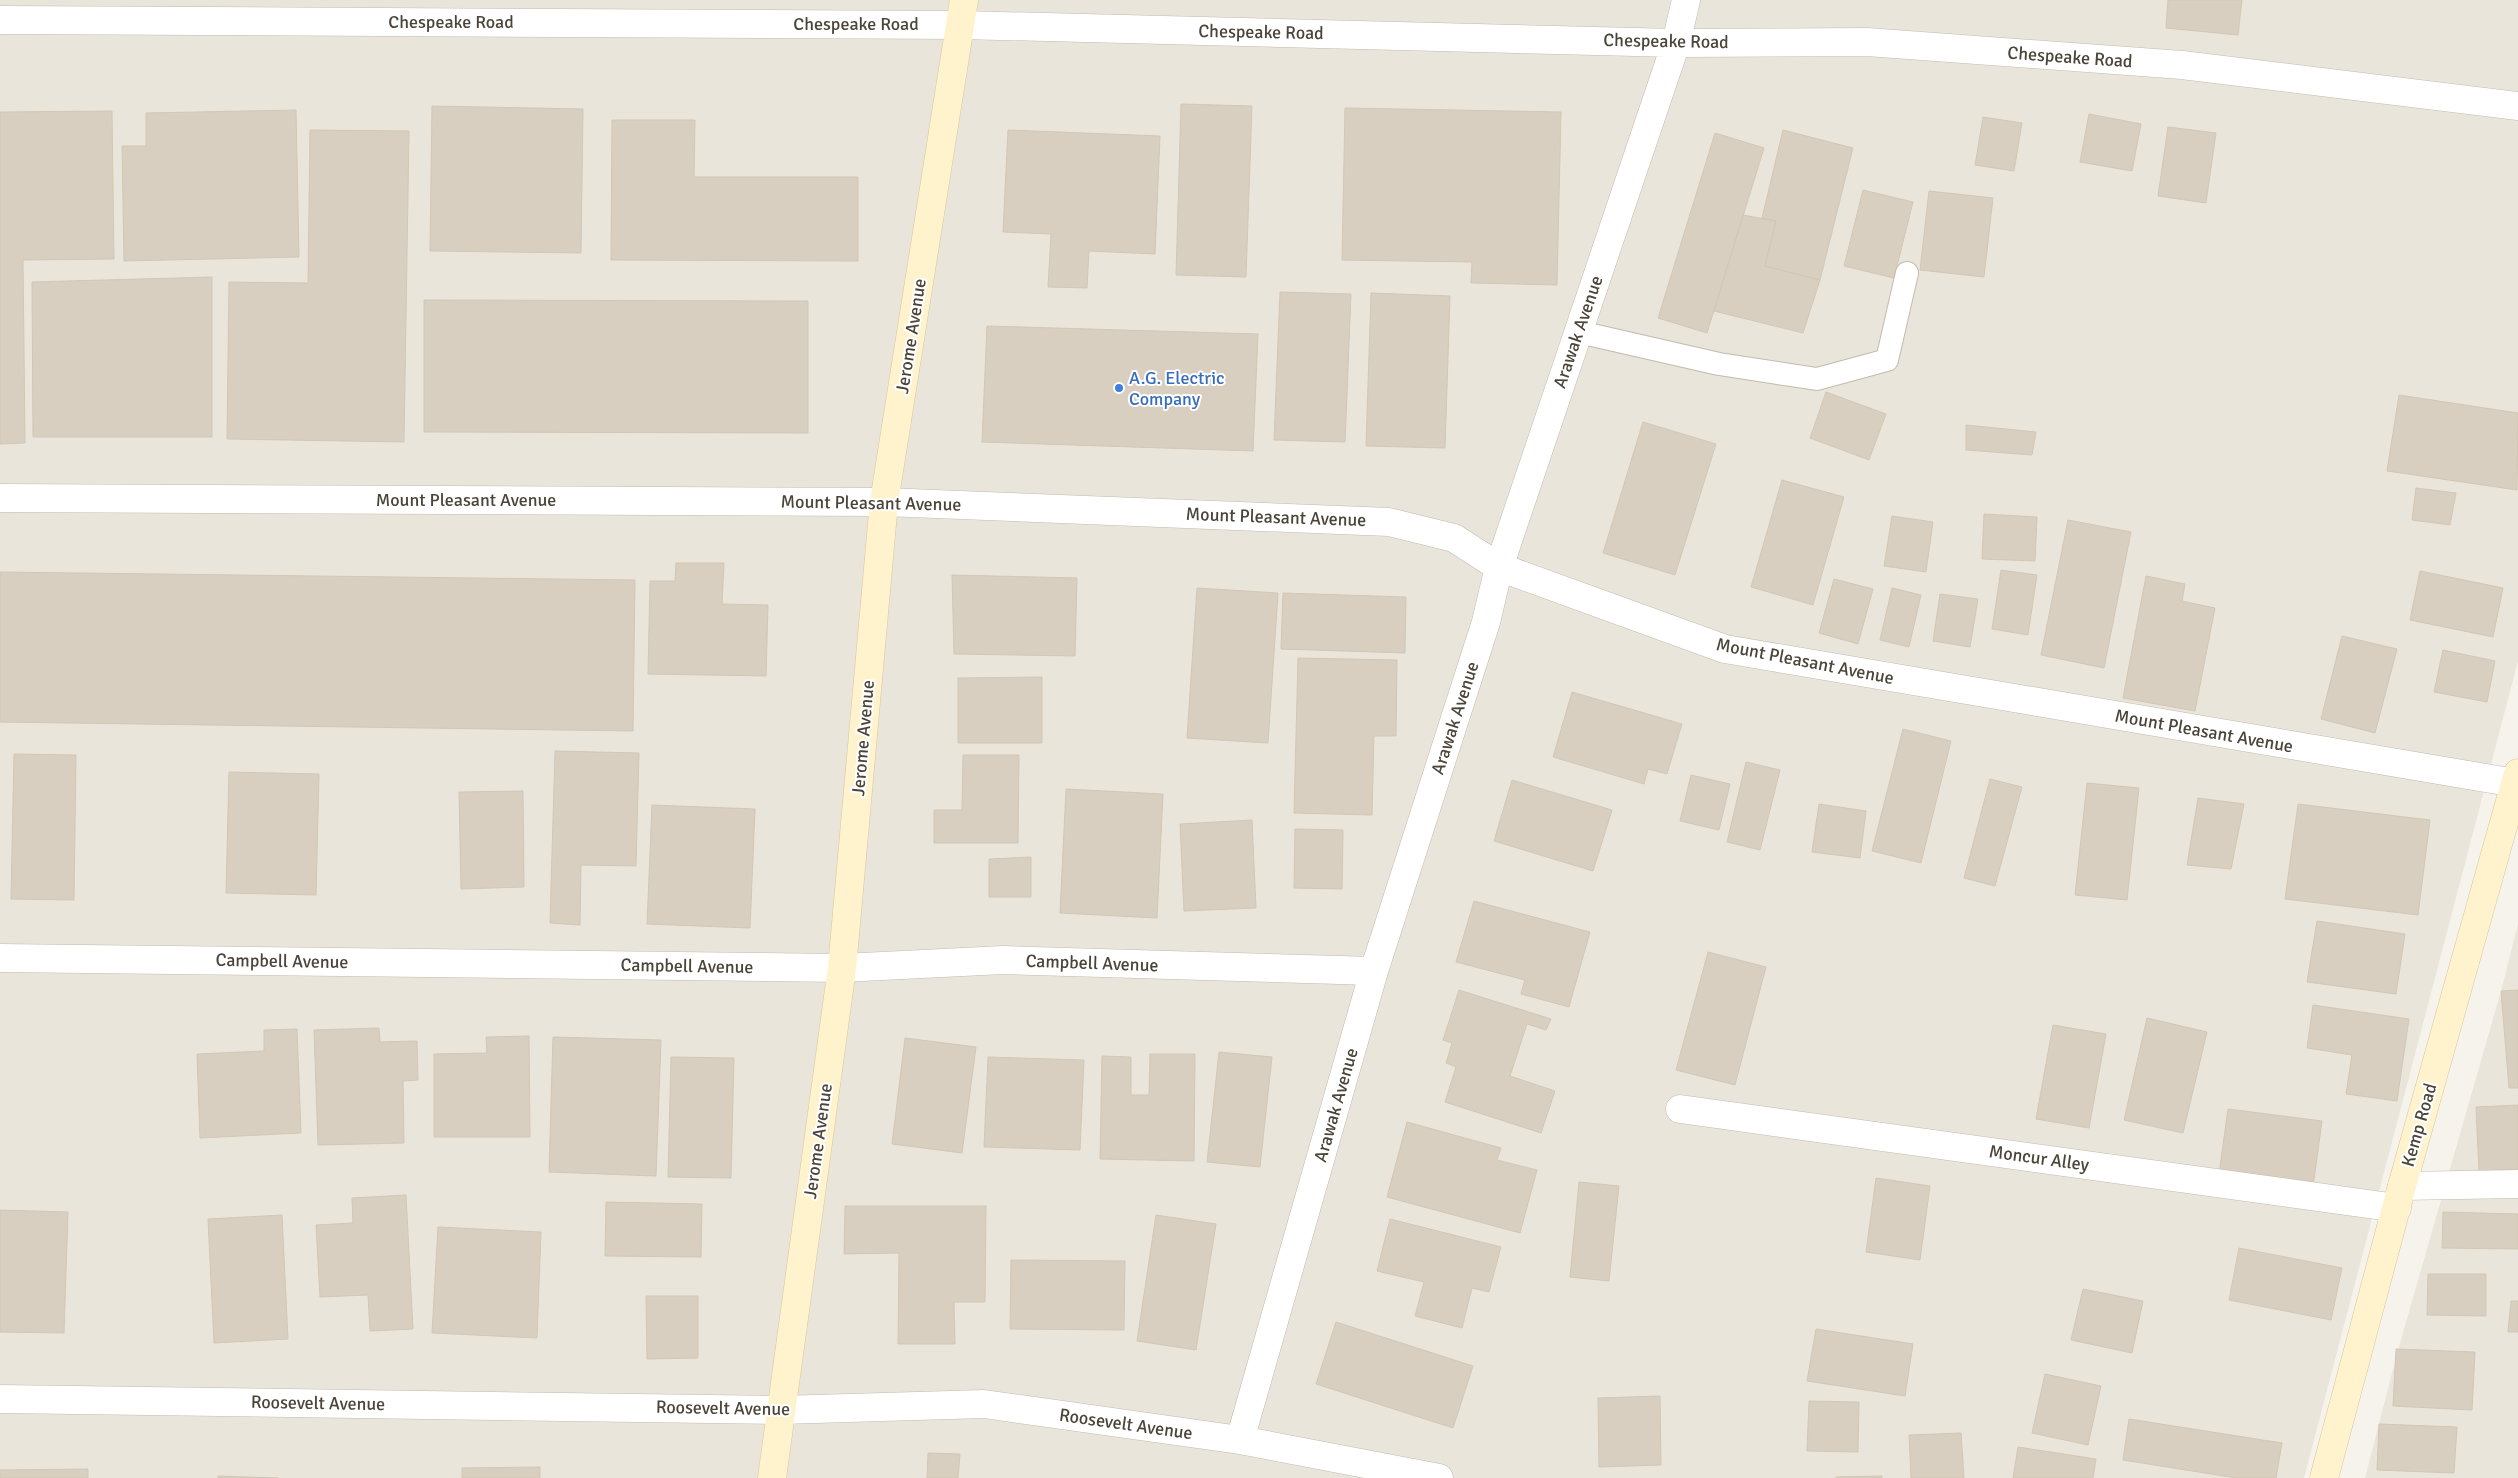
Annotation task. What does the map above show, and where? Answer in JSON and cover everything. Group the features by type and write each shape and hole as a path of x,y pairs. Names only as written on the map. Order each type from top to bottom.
{"street":[{"name":"Arawak Avenue","path":"1240,1440 1374,971 1486,622 1500,567 1676,43 1686,0"},
{"name":"Chespeake Road","path":"0,20 963,12 1676,43 1867,42 2182,65 2518,106"},
{"name":"Jerome Avenue","path":"772,1478 842,968 884,502 963,12"},
{"name":"Mount Pleasant Avenue","path":"0,498 884,502 1389,522 1454,538 1500,567 1725,649 2517,778"},
{"name":"Kemp Road","path":"2324,1478 2517,778"},
{"name":"Campbell Avenue","path":"0,958 842,968 1003,960 1374,971"},
{"name":"Moncur Alley","path":"1680,1109 2400,1197 2518,1184"},
{"name":"Roosevelt Avenue","path":"0,1399 782,1410 984,1404 1240,1440 1440,1478"}],"lane":[{"path":"1578,332 1719,364 1817,379 1887,360 1907,273"}],"shaded area":[{"path":"0,0 2518,0 2518,661 2304,1478 0,1478"},
{"path":"2518,924 2518,1478 2365,1478 2398,1350 2501,991"}],"building":[{"path":"2168,0 2242,0 2238,35 2166,28"},
{"path":"1181,104 1252,106 1246,277 1176,275"},
{"path":"432,106 583,109 581,253 430,251"},
{"path":"1345,108 1561,112 1557,285 1471,283 1472,262 1342,260"},
{"path":"296,110 299,257 124,261 122,146 146,146 146,113"},
{"path":"112,111 114,259 23,260 25,443 0,444 0,112"},
{"path":"2089,114 2141,124 2132,171 2080,162"},
{"path":"1983,117 2022,123 2014,171 1975,165"},
{"path":"612,120 695,120 694,177 858,177 858,261 611,260"},
{"path":"2168,127 2216,133 2206,203 2158,196"},
{"path":"310,130 409,131 404,442 227,439 229,282 308,283"},
{"path":"1008,130 1160,136 1155,254 1089,251 1087,288 1048,287 1051,234 1003,232"},
{"path":"1783,130 1853,148 1820,280 1765,266 1776,221 1762,218"},
{"path":"1715,133 1764,148 1707,333 1658,318"},
{"path":"1863,190 1913,202 1894,278 1844,266"},
{"path":"1929,191 1993,198 1984,277 1920,270"},
{"path":"1743,215 1776,221 1765,266 1820,280 1803,333 1714,311"},
{"path":"212,277 212,437 33,437 32,282"},
{"path":"1280,292 1351,294 1345,442 1274,440"},
{"path":"1371,293 1450,296 1445,448 1366,446"},
{"path":"424,300 808,301 808,433 424,432"},
{"path":"987,326 1258,334 1253,451 982,442"},
{"path":"1826,392 1886,414 1869,460 1810,438"},
{"path":"2399,395 2518,413 2517,490 2387,471"},
{"path":"1643,422 1716,444 1675,575 1603,553"},
{"path":"1966,425 2036,432 2032,455 1966,450"},
{"path":"1782,480 1844,497 1813,605 1751,587"},
{"path":"2416,488 2456,493 2450,525 2412,520"},
{"path":"1984,514 2037,517 2035,561 1982,559"},
{"path":"1892,516 1933,522 1926,572 1884,566"},
{"path":"2068,520 2131,532 2104,668 2041,655"},
{"path":"676,563 724,563 722,604 768,605 766,676 648,674 650,581 675,581"},
{"path":"2001,570 2037,575 2028,635 1992,629"},
{"path":"2420,571 2503,588 2493,637 2410,620"},
{"path":"0,572 635,580 633,731 0,722"},
{"path":"952,575 1077,578 1075,656 954,654"},
{"path":"2146,576 2185,584 2182,601 2215,608 2195,711 2123,698"},
{"path":"1834,579 1873,589 1858,644 1819,633"},
{"path":"1197,588 1278,593 1268,743 1187,738"},
{"path":"1892,588 1921,595 1909,647 1880,640"},
{"path":"1283,593 1406,597 1405,653 1281,649"},
{"path":"1940,594 1978,599 1970,647 1933,641"},
{"path":"2342,636 2397,649 2375,733 2321,719"},
{"path":"2443,650 2495,661 2487,702 2434,692"},
{"path":"1298,658 1397,660 1396,736 1374,736 1372,815 1294,813"},
{"path":"1042,677 1042,743 958,743 958,678"},
{"path":"1572,692 1682,724 1667,774 1648,769 1644,784 1553,757"},
{"path":"1903,729 1951,741 1921,863 1872,851"},
{"path":"555,751 639,753 636,866 581,865 580,925 550,923"},
{"path":"14,754 76,755 74,900 11,899"},
{"path":"963,755 1019,755 1018,843 934,843 934,810 962,810"},
{"path":"1746,762 1780,770 1760,850 1727,842"},
{"path":"229,772 319,774 316,895 226,893"},
{"path":"1691,775 1730,784 1719,830 1680,821"},
{"path":"1990,779 2022,787 1995,886 1964,878"},
{"path":"1512,780 1612,810 1593,871 1494,841"},
{"path":"2087,783 2139,788 2127,900 2075,895"},
{"path":"1066,789 1163,794 1157,918 1060,913"},
{"path":"523,791 524,887 461,889 459,792"},
{"path":"2198,798 2244,804 2231,869 2187,865"},
{"path":"1819,804 1866,811 1860,858 1812,852"},
{"path":"2298,804 2430,820 2418,915 2285,899"},
{"path":"652,805 755,809 750,928 647,924"},
{"path":"1252,820 1256,908 1184,911 1180,824"},
{"path":"1295,829 1343,830 1342,889 1294,888"},
{"path":"1031,857 1031,897 989,897 989,859"},
{"path":"1474,901 1590,932 1569,1007 1521,994 1525,980 1456,962"},
{"path":"2317,921 2405,934 2396,994 2307,982"},
{"path":"1708,952 1766,967 1735,1085 1676,1070"},
{"path":"1459,990 1551,1019 1546,1030 1527,1024 1510,1076 1555,1091 1541,1133 1445,1102 1456,1067 1446,1063 1452,1043 1443,1040"},
{"path":"2518,990 2518,1088 2509,1088 2501,991"},
{"path":"2313,1005 2409,1019 2397,1101 2346,1094 2352,1055 2307,1048"},
{"path":"2147,1018 2207,1032 2183,1133 2124,1120"},
{"path":"2053,1025 2106,1034 2089,1128 2036,1119"},
{"path":"379,1028 380,1042 417,1041 418,1080 403,1081 404,1143 318,1145 314,1030"},
{"path":"297,1029 301,1133 200,1138 197,1054 264,1051 264,1030"},
{"path":"529,1036 530,1137 434,1137 434,1054 487,1053 486,1037"},
{"path":"553,1037 661,1040 656,1176 549,1172"},
{"path":"905,1038 976,1047 962,1153 892,1144"},
{"path":"1219,1052 1272,1057 1260,1167 1207,1162"},
{"path":"1150,1054 1195,1054 1194,1161 1100,1159 1102,1056 1131,1057 1131,1095 1149,1095"},
{"path":"671,1057 734,1058 731,1178 668,1177"},
{"path":"988,1057 1084,1060 1080,1150 984,1147"},
{"path":"2518,1105 2518,1169 2479,1171 2476,1107"},
{"path":"2228,1109 2322,1121 2313,1187 2219,1174"},
{"path":"1407,1122 1501,1148 1497,1160 1537,1170 1520,1233 1387,1197"},
{"path":"1876,1178 1930,1186 1920,1260 1866,1252"},
{"path":"1579,1182 1619,1186 1609,1281 1570,1277"},
{"path":"406,1195 413,1329 370,1331 368,1295 320,1297 316,1225 353,1223 352,1198"},
{"path":"606,1202 702,1204 701,1257 605,1256"},
{"path":"845,1206 986,1206 985,1302 954,1302 955,1344 898,1344 899,1253 844,1254"},
{"path":"0,1210 68,1212 64,1333 0,1332"},
{"path":"2443,1212 2518,1214 2518,1249 2442,1248"},
{"path":"282,1215 288,1339 214,1343 208,1219"},
{"path":"1156,1215 1216,1224 1196,1350 1137,1341"},
{"path":"1390,1219 1501,1247 1489,1292 1472,1288 1462,1328 1415,1316 1424,1282 1377,1271"},
{"path":"438,1227 541,1232 537,1338 432,1333"},
{"path":"2239,1248 2342,1268 2331,1320 2229,1300"},
{"path":"1011,1260 1125,1261 1124,1330 1010,1329"},
{"path":"2428,1274 2486,1274 2486,1316 2427,1315"},
{"path":"2083,1289 2143,1301 2132,1353 2071,1340"},
{"path":"646,1296 698,1296 698,1358 647,1359"},
{"path":"2511,1301 2518,1301 2518,1332 2508,1332"},
{"path":"1336,1322 1473,1366 1453,1428 1316,1384"},
{"path":"1816,1329 1913,1344 1905,1396 1807,1381"},
{"path":"2396,1349 2475,1352 2472,1410 2393,1406"},
{"path":"2045,1374 2101,1386 2088,1445 2032,1433"},
{"path":"1660,1396 1661,1465 1599,1467 1598,1398"},
{"path":"1809,1401 1859,1402 1858,1452 1807,1451"},
{"path":"2129,1419 2282,1443 2276,1478 2236,1478 2123,1460"},
{"path":"2379,1424 2457,1427 2454,1473 2377,1470"},
{"path":"1961,1433 1964,1478 1911,1478 1909,1435"},
{"path":"2018,1447 2096,1459 2093,1478 2013,1478"},
{"path":"928,1453 960,1454 958,1478 927,1478"},
{"path":"540,1467 540,1478 462,1478 462,1468"},
{"path":"88,1469 88,1478 0,1478 0,1470"},
{"path":"218,1476 278,1478 218,1478"},
{"path":"1882,1476 1882,1478 1836,1478 1836,1477"}],"place":[{"name":"A.G. Electric Company","path":"1119,388"}]}
